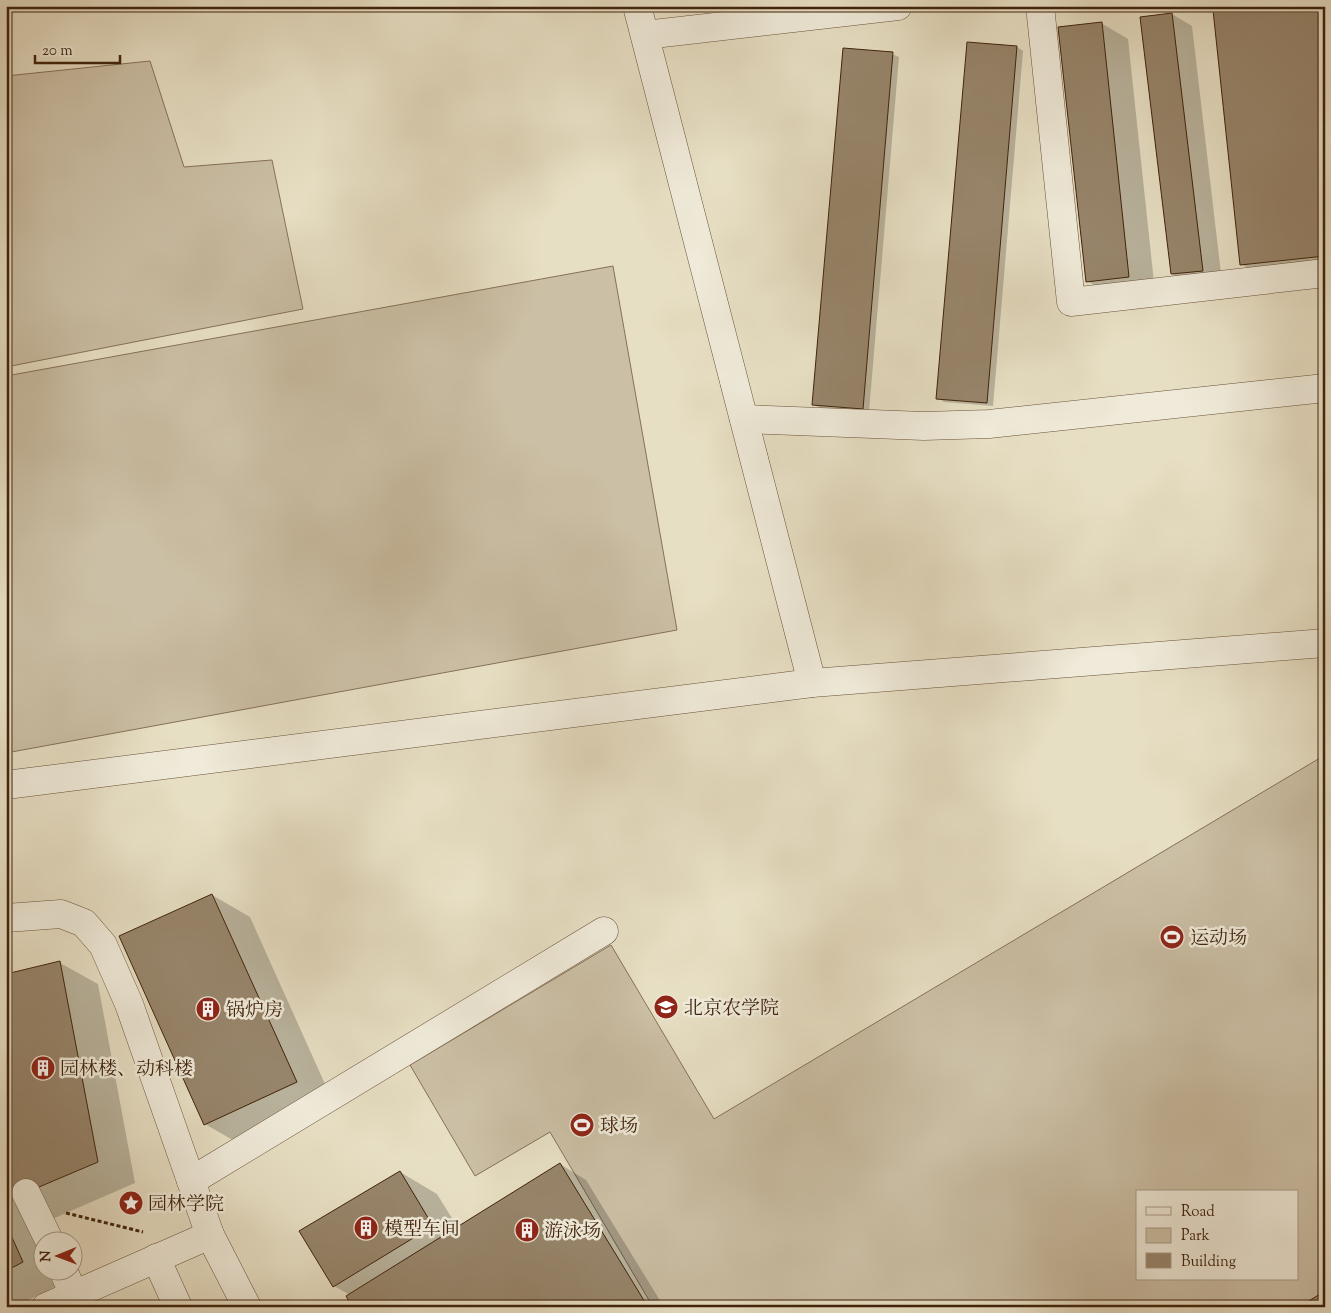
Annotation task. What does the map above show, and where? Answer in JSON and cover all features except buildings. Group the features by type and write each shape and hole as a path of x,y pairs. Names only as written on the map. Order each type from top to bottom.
{"lane":[{"path":"638,6 812,683"},
{"path":"645,35 898,6"},
{"path":"1040,6 1071,302 1325,273"},
{"path":"744,419 924,426 989,424 1325,388"},
{"path":"6,785 812,683 1325,643"},
{"path":"6,918 61,914 84,923 103,945 129,1004 191,1181 200,1239 247,1307"},
{"path":"191,1181 604,931"},
{"path":"29,1198 44,1230"},
{"path":"46,1307 80,1290 200,1239"},
{"path":"156,1258 178,1307"}],"path":[{"path":"29,1198 200,1239"}],"green space":[{"path":"150,61 184,167 272,160 303,309 6,367 6,76"},
{"path":"613,266 677,630 6,753 6,376"},
{"name":"运动场","path":"1325,755 1325,1293 1301,1307 653,1307 550,1132 475,1176 410,1065 611,945 714,1119"}],"place":[{"name":"运动场","path":"1172,937"},
{"name":"北京农学院","path":"666,1007"},
{"name":"锅炉房","path":"208,1009"},
{"name":"园林楼、动科楼","path":"43,1068"},
{"name":"球场","path":"582,1125"},
{"name":"园林学院","path":"131,1203"},
{"name":"模型车间","path":"366,1228"},
{"name":"游泳场","path":"527,1230"}]}
